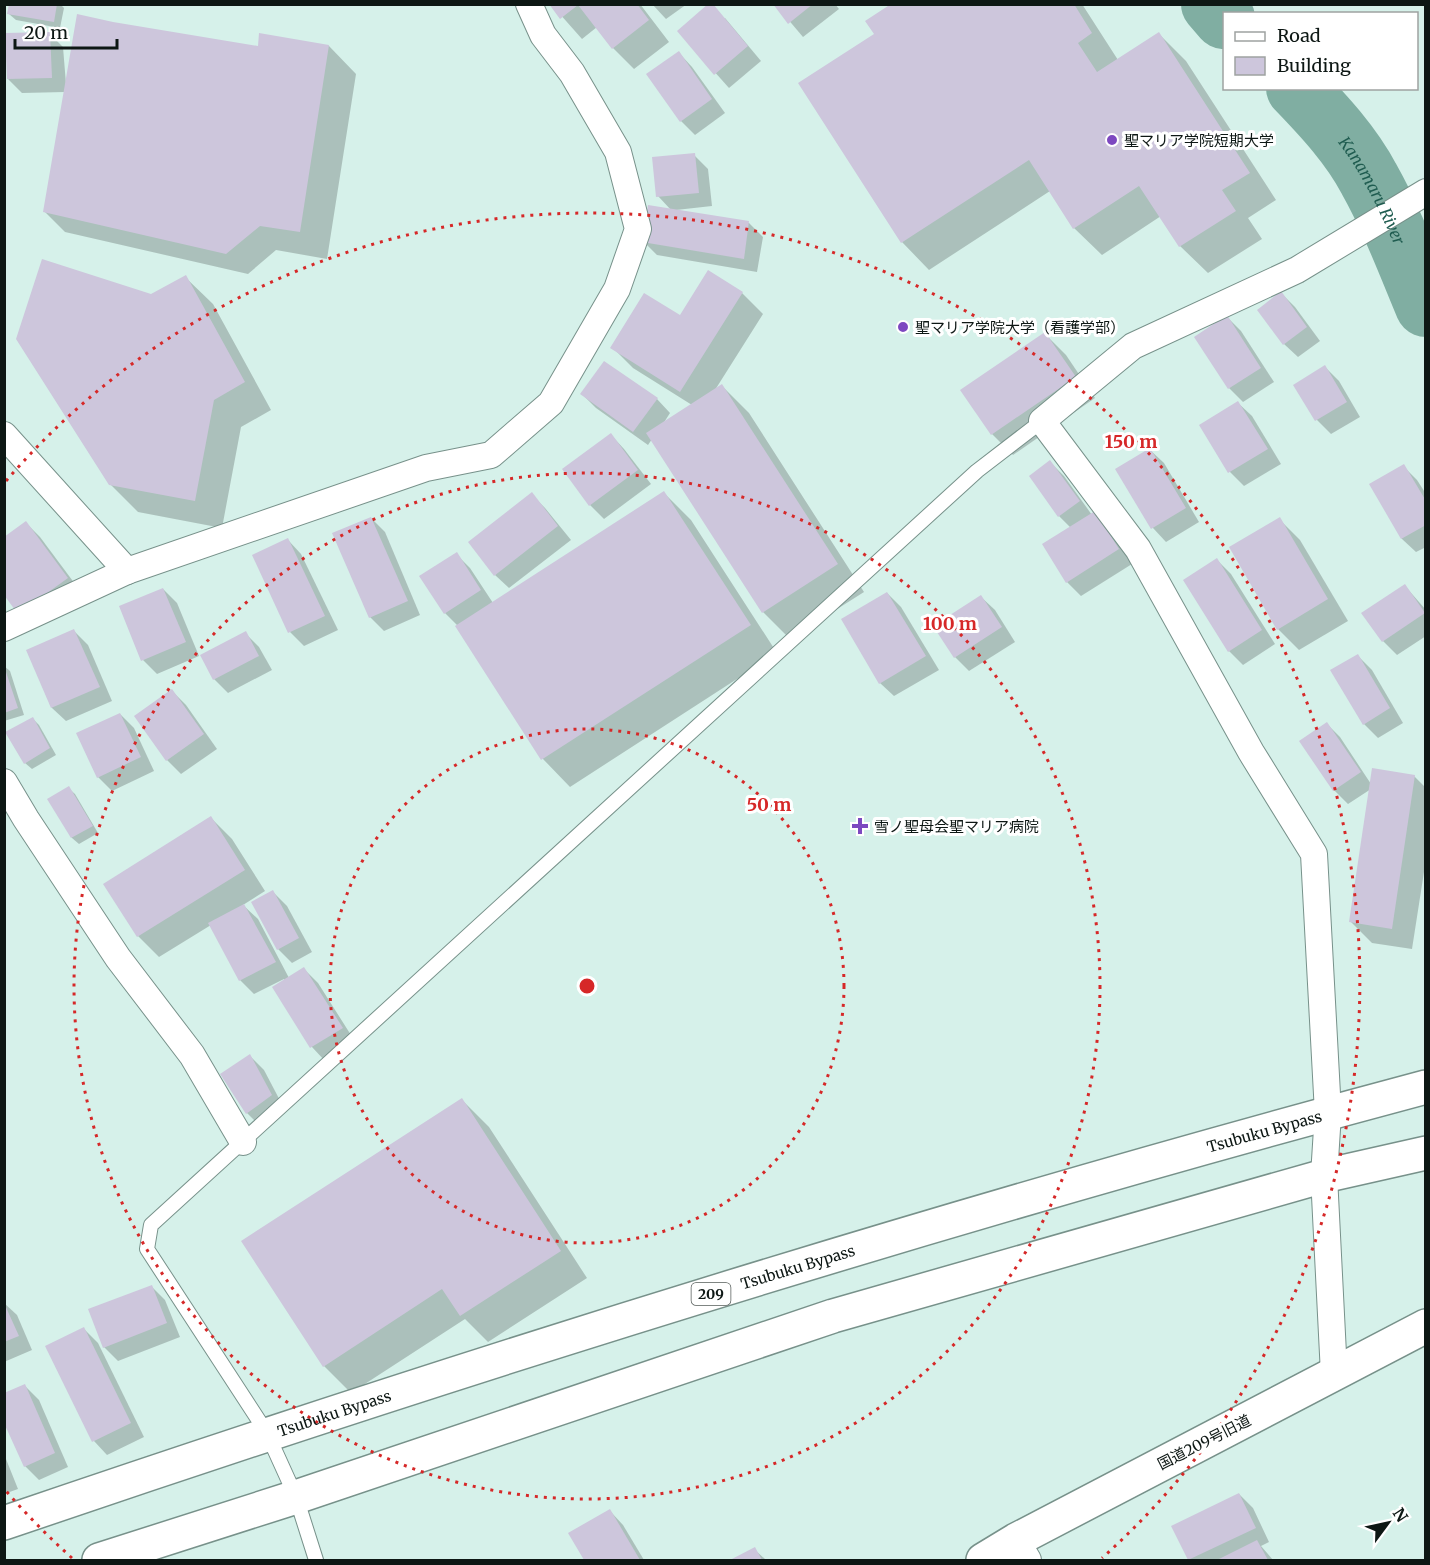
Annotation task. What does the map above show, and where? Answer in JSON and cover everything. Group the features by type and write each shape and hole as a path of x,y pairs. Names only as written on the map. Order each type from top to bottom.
{"main road":[{"name":"Tsubuku Bypass","path":"4,1523 267,1433 833,1255 1425,1087"},
{"path":"99,1560 296,1497 832,1316 1324,1176 1425,1152"},
{"name":"国道209号旧道","path":"983,1560 1022,1550 1334,1374 1425,1326"}],"street":[{"path":"4,628 127,571 426,468 491,455 551,404 617,289 638,229 618,152 572,73 543,35 529,4"},
{"path":"1334,1374 1324,1176 1328,1113 1314,854 1251,752 1138,549 1042,422 1133,346 1297,270 1425,192"},
{"path":"4,435 127,571"},
{"path":"4,782 118,958 192,1056 243,1142"}],"lane":[{"path":"316,1560 296,1497 267,1433 147,1249 151,1225 977,471 1042,422"}],"building":[{"path":"9,4 57,4 54,22 7,14"},
{"path":"549,4 637,4 649,20 612,49 578,5 560,19"},
{"path":"708,4 713,4 748,46 714,75 677,31"},
{"path":"773,4 813,4 788,24"},
{"path":"891,4 1074,4 1092,33 1078,43 1097,72 1159,32 1250,173 1222,190 1236,211 1179,247 1139,186 1073,229 1029,160 901,243 798,83 874,34 865,21"},
{"path":"77,14 258,46 259,33 329,45 300,232 260,226 226,254 43,212"},
{"path":"50,32 52,78 7,79 5,33"},
{"path":"679,51 712,99 680,122 646,74"},
{"path":"695,153 699,193 656,197 652,157"},
{"path":"648,205 749,221 744,259 642,242"},
{"path":"42,259 151,294 186,275 245,382 214,400 195,501 109,485 16,339"},
{"path":"708,270 743,292 680,392 610,348 644,293 680,315"},
{"path":"1281,291 1307,327 1283,345 1257,310"},
{"path":"1227,315 1261,368 1228,389 1194,337"},
{"path":"1045,332 1076,377 991,435 960,390"},
{"path":"604,361 658,398 633,432 580,394"},
{"path":"1325,365 1347,402 1315,421 1293,385"},
{"path":"722,384 838,564 762,613 646,433"},
{"path":"1238,401 1268,449 1228,473 1199,425"},
{"path":"611,433 638,470 589,506 562,469"},
{"path":"1150,448 1186,508 1151,529 1115,469"},
{"path":"1050,460 1080,501 1058,517 1029,476"},
{"path":"1404,464 1426,501 1426,525 1401,539 1369,484"},
{"path":"664,491 751,625 541,760 455,626"},
{"path":"532,492 558,526 494,576 468,542"},
{"path":"1095,511 1119,549 1066,583 1042,544"},
{"path":"371,517 408,601 369,618 332,533"},
{"path":"1280,517 1328,599 1277,630 1229,547"},
{"path":"26,521 68,578 18,614 4,595 4,537"},
{"path":"288,538 325,616 288,633 252,555"},
{"path":"457,552 481,590 444,614 419,576"},
{"path":"1217,558 1262,630 1228,652 1183,580"},
{"path":"1405,584 1425,613 1382,642 1361,613"},
{"path":"163,588 186,642 141,661 119,606"},
{"path":"887,592 926,656 879,684 841,619"},
{"path":"981,595 1002,627 954,658 933,626"},
{"path":"74,629 100,687 51,708 26,650"},
{"path":"246,631 259,656 213,680 200,655"},
{"path":"1358,654 1390,708 1363,725 1330,670"},
{"path":"4,666 18,708 4,713"},
{"path":"172,689 204,734 166,761 134,716"},
{"path":"120,713 141,757 97,778 76,733"},
{"path":"33,717 50,748 24,764 5,732"},
{"path":"1327,722 1361,772 1333,791 1299,741"},
{"path":"1372,768 1415,775 1392,929 1349,922"},
{"path":"69,786 93,826 71,838 47,799"},
{"path":"211,816 245,870 137,937 103,884"},
{"path":"273,890 299,938 277,950 251,902"},
{"path":"244,904 276,962 239,981 208,923"},
{"path":"304,967 343,1028 310,1048 272,987"},
{"path":"250,1054 272,1095 246,1114 220,1074"},
{"path":"462,1098 561,1251 460,1316 442,1289 323,1367 241,1241"},
{"path":"152,1285 167,1323 103,1348 88,1309"},
{"path":"4,1303 19,1336 4,1342"},
{"path":"84,1327 131,1423 92,1442 45,1346"},
{"path":"25,1384 55,1453 24,1467 4,1423 4,1393"},
{"path":"1239,1493 1256,1528 1188,1560 1171,1526"},
{"path":"610,1509 640,1560 584,1560 568,1533"},
{"path":"1257,1540 1268,1560 1217,1560"},
{"path":"755,1547 762,1560 730,1560"}],"waterway":[{"name":"Kanamaru River","path":"1212,4 1223,17"},
{"name":"Kanamaru River","path":"1299,90 1336,131 1362,166 1392,226 1426,306"}],"place":[{"name":"聖マリア学院短期大学","path":"1112,140"},
{"name":"聖マリア学院大学（看護学部）","path":"903,327"},
{"name":"雪ノ聖母会聖マリア病院","path":"860,826"}]}
